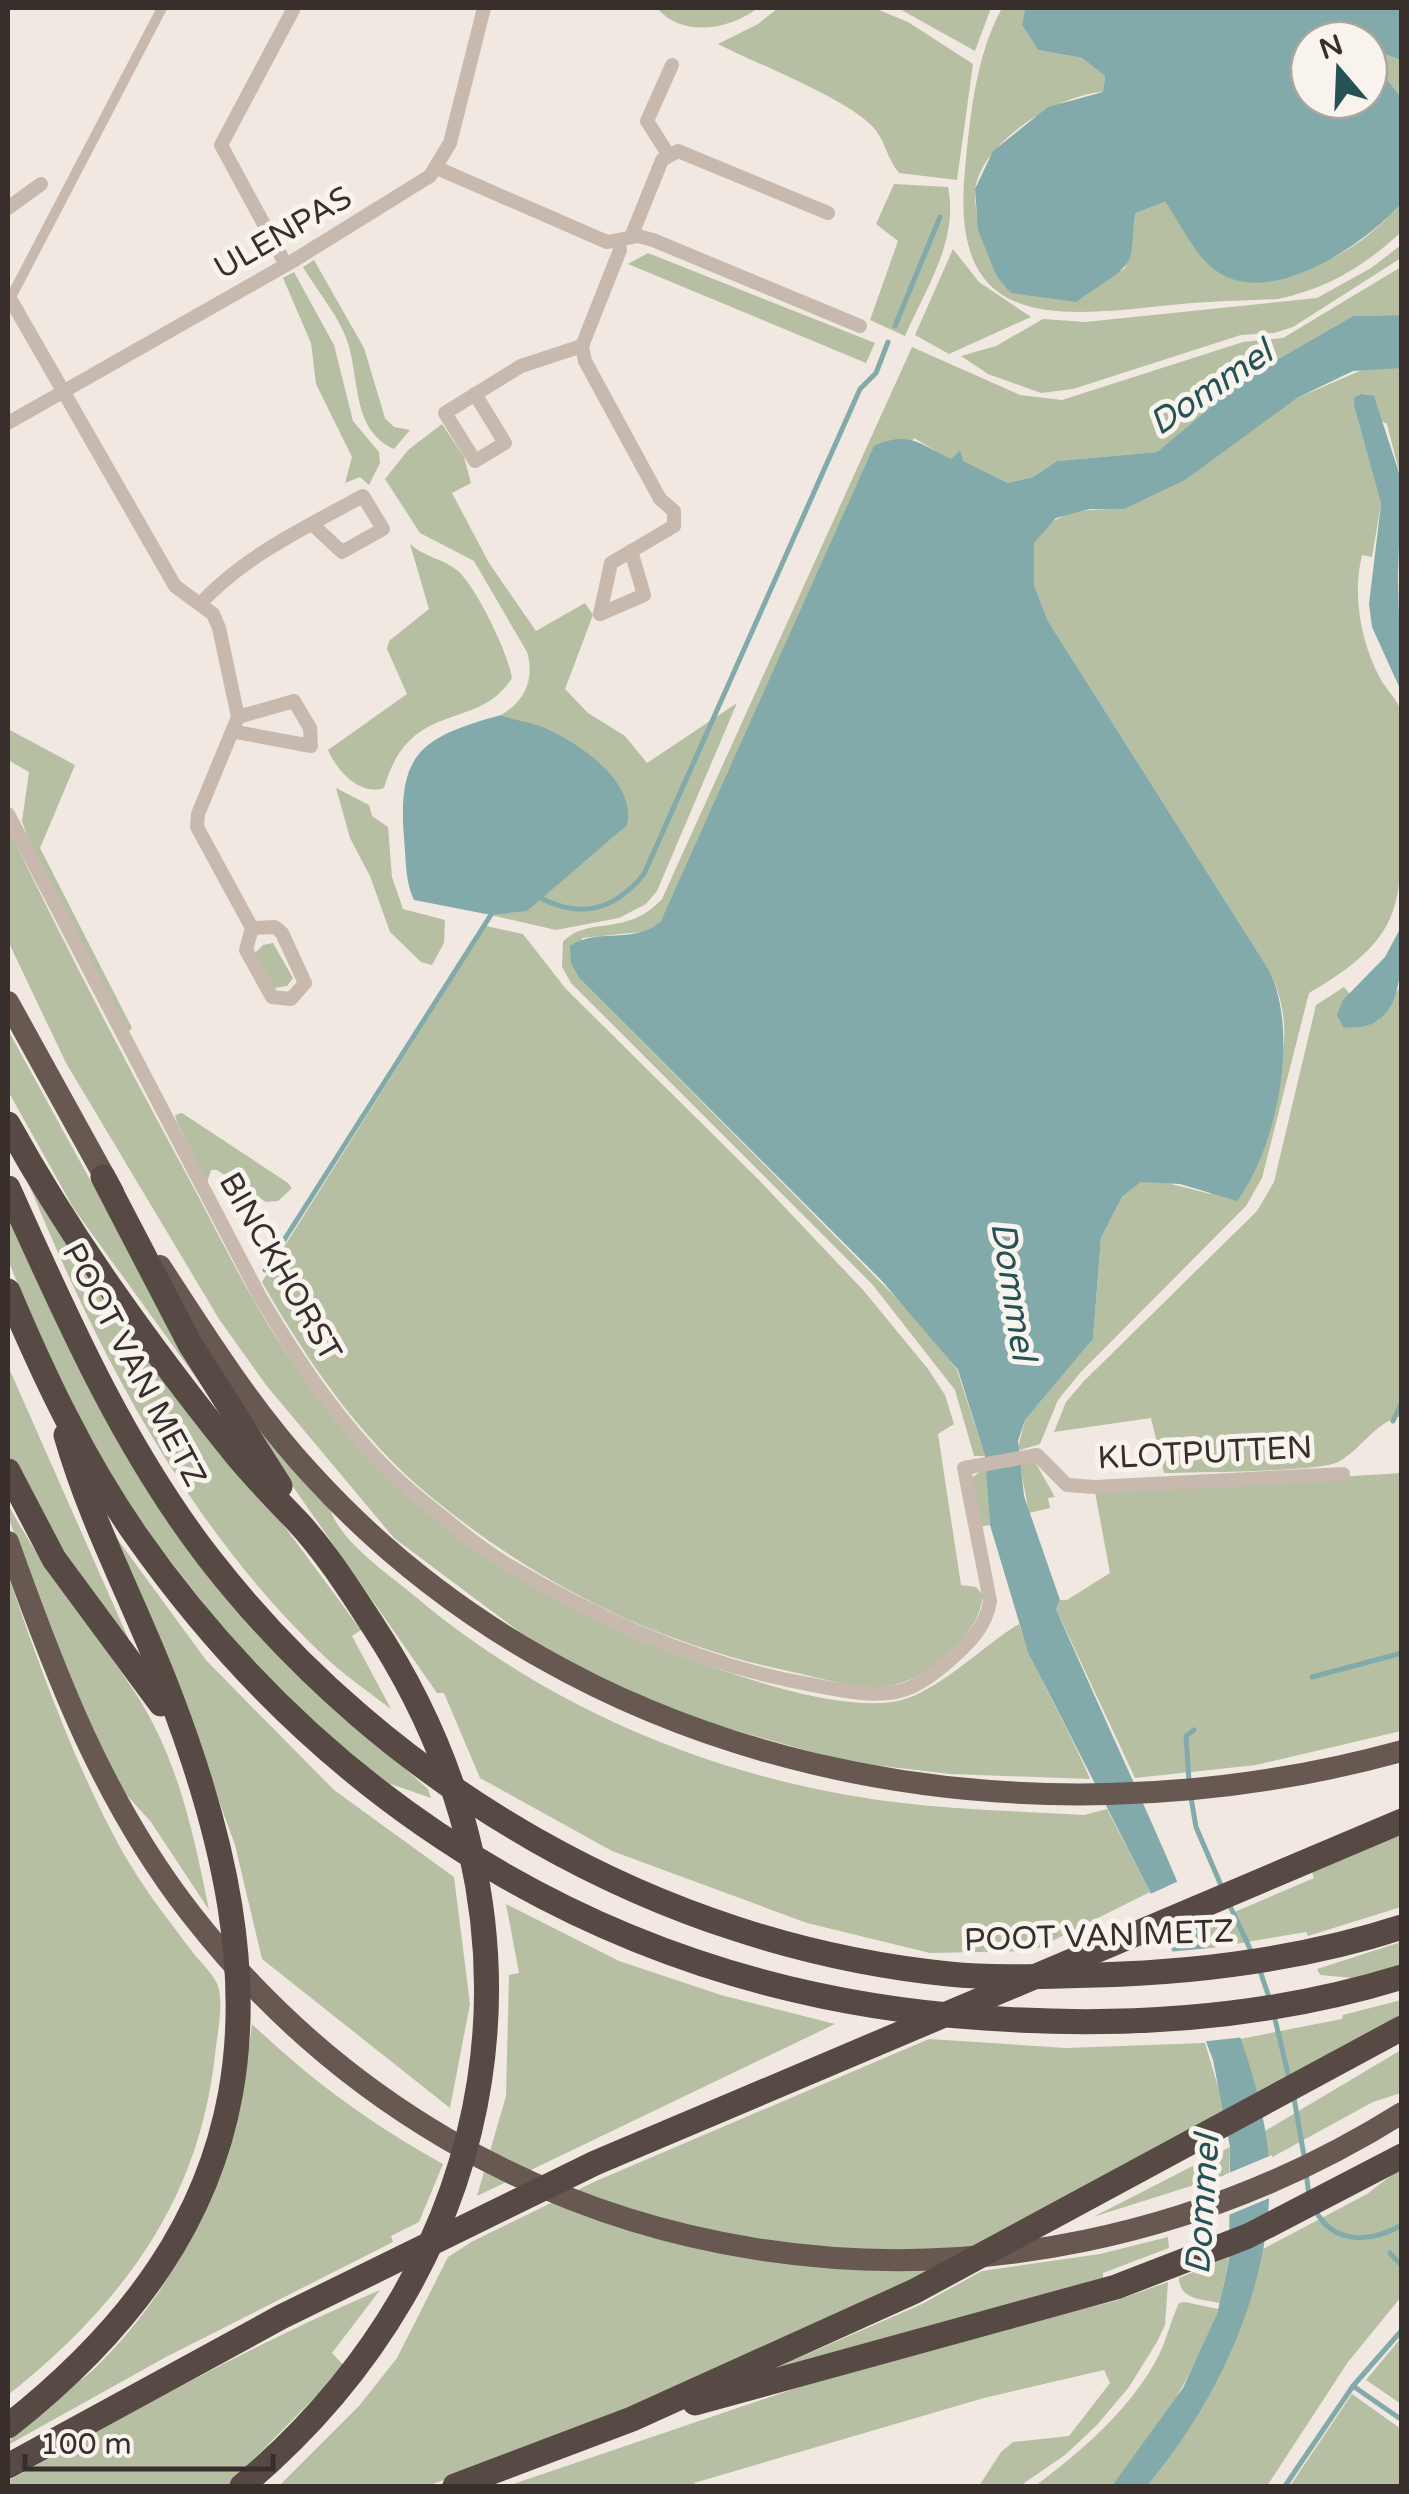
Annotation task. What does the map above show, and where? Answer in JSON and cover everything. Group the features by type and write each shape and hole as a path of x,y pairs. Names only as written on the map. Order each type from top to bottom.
{"highway":[{"name":"POOT VAN METZ","path":"8,1002 103,1177 270,1427 366,1529 483,1623 602,1693 774,1756 896,1782 1068,1794 1261,1779 1402,1752"},
{"path":"8,1124 60,1215 125,1310 236,1455 298,1522 372,1622 445,1758 461,1804 481,1905 487,2018 474,2122 452,2194 418,2270 354,2374 319,2416 242,2486"},
{"path":"103,1177 190,1344 288,1499 298,1522"},
{"name":"POOT VAN METZ","path":"8,1188 126,1432 170,1504 210,1559 309,1671 424,1767 482,1807 594,1870 741,1930 835,1955 925,1971 1058,1976 1198,1970 1307,1953 1402,1928"},
{"path":"8,1291 57,1401 132,1530 223,1646 320,1743 444,1839 572,1912 640,1944 782,1989 910,2014 1072,2025 1206,2016 1326,1997 1402,1978"},
{"path":"8,2426 82,2362 147,2288 198,2202 226,2124 241,2024 236,1939 218,1839 171,1697 84,1498 57,1401"},
{"path":"8,1471 54,1560 142,1674 190,1756"},
{"path":"8,1542 80,1732 140,1840 183,1903 246,1978 304,2034 394,2103 517,2174 614,2212 702,2238 781,2253 874,2262 957,2260 1048,2251 1131,2234 1200,2212 1318,2162 1402,2113"},
{"path":"1303,1863 1402,1805"},
{"path":"8,2466 391,2262 595,2162 1402,1821"},
{"path":"455,2486 632,2419 915,2291 1402,2028"},
{"path":"632,2419 1022,2316 1116,2287 1223,2247 1360,2182 1402,2156"}],"street":[{"path":"162,8 9,297 175,586 213,614 219,628 237,724 198,814 197,827 252,928 246,950 272,997 291,999 305,983 282,933 275,927 252,928"},
{"path":"286,265 221,145 294,8"},
{"path":"484,8 450,142 437,168 608,242 625,238 653,240 860,326"},
{"path":"668,154 648,121 672,65"},
{"path":"668,154 682,151 828,213"},
{"path":"631,552 674,526 674,511 660,499 584,361 582,346 625,238 668,154"},
{"name":"ULENPAS","path":"8,423 286,265 420,185 437,168"},
{"path":"8,208 41,184"},
{"path":"475,394 505,443 475,462 445,412 521,366 582,346"},
{"path":"200,604 239,569 312,524 363,496 383,529 342,552 312,524"},
{"path":"294,701 310,728 311,746 237,724 294,701"},
{"name":"BINCKHORST","path":"8,814 250,1278 299,1364 348,1425 420,1499 506,1564 631,1631 717,1663 856,1692 899,1692 941,1668 972,1640 988,1614 990,1601 970,1467"},
{"name":"KLOTPUTTEN","path":"970,1467 1037,1455 1067,1486 1343,1474"}],"green space":[{"path":"657,8 758,8 734,22 706,28 679,24"},
{"path":"778,8 874,8 908,22 973,64 957,180 899,173 866,120 827,96 718,44 758,24"},
{"path":"898,8 991,8 975,51"},
{"path":"1002,8 1025,8 1022,25 1038,50 1082,58 1105,76 1103,92 1065,102 1023,125 989,157 979,175 975,194 977,216 997,277 1077,301 1125,268 1136,213 1165,202 1177,218 1252,280 1297,272 1334,257 1368,235 1401,204 1401,232 1344,274 1278,299 1086,312 1049,310 1017,302 992,286 974,260 964,222 965,170 976,86 986,46"},
{"path":"1389,56 1401,60 1401,97 1389,82"},
{"path":"894,184 948,187 950,207 945,245 905,336 870,320 898,241 876,224"},
{"path":"1401,245 1401,258 1293,327 1274,333 1241,335 1073,389 1041,393 988,374 961,356 996,346 1043,319 1085,322 1317,298 1371,268"},
{"path":"953,249 979,282 1031,317 949,354 915,335"},
{"path":"648,253 875,343 866,363 628,264"},
{"path":"314,260 364,348 385,418 394,427 410,430 394,449 369,428 358,398 344,333 303,267"},
{"path":"1401,267 1401,315 1353,316 1245,378 1157,452 1057,461 1033,477 1008,483 962,461 959,451 951,460 914,438 661,921 650,931 582,938 580,979 921,1323 957,1370 985,1456 974,1456 955,1390 872,1284 571,983 562,967 563,942 584,929 635,918 662,899 912,347 1020,395 1062,400 1243,342 1283,338"},
{"path":"294,272 334,345 353,421 379,452 380,463 369,485 360,477 345,483 352,457 316,384 311,343 283,278"},
{"path":"1371,366 1401,368 1401,479 1387,424 1354,406 1381,504 1372,557 1362,555 1359,571 1360,619 1374,666 1400,708 1404,732 1401,863 1392,912 1366,953 1309,993 1262,1178 1246,1206 1080,1373 1058,1400 1040,1444 1017,1451 1025,1420 1093,1339 1101,1238 1122,1197 1141,1182 1159,1181 1211,1194 1273,1088 1284,1032 1281,1002 1269,970 1048,621 1034,585 1034,543 1050,523 1061,517 1124,509 1297,398"},
{"path":"442,424 464,457 471,483 452,493 489,563 536,631 585,603 593,615 565,689 588,713 625,736 647,763 737,703 657,891 646,904 619,918 556,930 491,915 527,910 618,785 579,749 501,715 526,688 530,671 527,652 474,561 420,533 385,479 408,450"},
{"path":"410,544 466,579 491,622 512,678 498,695 481,706 427,728 410,740 396,759 384,788 375,790 350,780 328,750 407,694 387,649 389,641 429,609"},
{"path":"8,729 75,765 40,848 132,1028 126,1034 31,847 22,821 29,772 8,760"},
{"path":"336,788 369,805 372,816 388,827 392,877 403,909 445,920 444,943 432,965 421,962 390,932 370,876 350,838"},
{"path":"8,828 114,1039 265,1320 336,1418 423,1506 523,1579 633,1637 766,1684 822,1698 875,1703 913,1696 944,1679 1019,1624 1090,1779 950,1774 848,1762 684,1716 541,1648 394,1538 266,1385 219,1319 66,1063 8,941"},
{"path":"486,926 523,934 566,989 759,1180 864,1291 945,1395 954,1424 938,1434 961,1585 976,1587 983,1595 970,1630 924,1672 905,1682 869,1687 739,1659 644,1626 554,1582 470,1527 405,1473 337,1397 279,1311 262,1282"},
{"path":"273,943 293,978 287,986 274,988 255,953 263,945"},
{"path":"1401,985 1401,1416 1383,1425 1338,1462 1283,1470 1164,1473 1151,1418 1054,1432 1066,1402 1084,1381 1257,1211 1274,1182 1316,1005 1344,987 1350,994 1343,1000 1378,1021"},
{"path":"8,1030 151,1291 239,1437 74,1209 8,1091"},
{"path":"182,1113 292,1188 278,1201 266,1202 217,1170 211,1170 207,1183 177,1122 175,1115"},
{"path":"25,1175 361,1630 352,1636 391,1709 333,1664 275,1606 188,1493 114,1369"},
{"path":"8,1211 209,1574 292,1670 428,1789 431,1798 379,1780 309,1721 231,1639 134,1514 56,1376 8,1260"},
{"path":"8,1366 133,1649 60,1555 15,1476 5,1431"},
{"path":"222,1385 329,1506 343,1532 366,1556 469,1638 581,1706 702,1758 829,1792 965,1809 1084,1815 1107,1809 1150,1892 1032,1951 930,1953 807,1923 612,1851 480,1778 444,1693 437,1693"},
{"path":"1019,1461 1035,1462 1055,1497 1048,1498 1050,1508 1029,1513"},
{"path":"987,1467 990,1525 978,1527 970,1479"},
{"path":"1401,1473 1401,1731 1256,1765 1135,1778 1056,1609 1060,1600 1067,1600 1110,1573 1095,1492"},
{"path":"8,1504 37,1554 151,1719 183,1798 209,1910 151,1822 112,1779 64,1674 8,1516"},
{"path":"99,1514 206,1660 247,1702 334,1790 454,1877 470,2004 450,2108 262,1959 235,1845 195,1735"},
{"path":"8,1575 59,1715 104,1816 145,1888 213,1977 220,2002 206,2108 192,2157 172,2203 119,2287 49,2361 8,2395"},
{"path":"1401,1833 1401,1907 1308,1936 1306,1932 1206,1949 1197,1928 1314,1878 1312,1872"},
{"path":"506,1904 619,1961 721,1995 835,2024 477,2196 506,2096 509,1975 519,1973"},
{"path":"1401,1942 1401,1968 1364,1979 1320,1975 1317,1969"},
{"path":"1401,2000 1401,2019 1256,2095 1240,2039 1342,2019 1343,2015"},
{"path":"252,2024 343,2100 443,2164 419,2222 391,2236 393,2242 166,2357 8,2445 23,2426 93,2370 127,2333 182,2254 203,2211 234,2120"},
{"path":"929,2039 1066,2048 1205,2043 1225,2110 1033,2220 808,2332 517,2454 427,2486 279,2486 359,2406 397,2358 448,2257 596,2181"},
{"path":"1401,2050 1401,2093 1373,2102 1267,2160 1265,2131"},
{"path":"1230,2147 1229,2174 1093,2217"},
{"path":"1401,2168 1401,2297 1348,2362 1267,2486 1147,2486 1186,2432 1218,2374 1243,2314 1263,2249 1367,2194"},
{"path":"1168,2237 1169,2248 1103,2273 1103,2278 759,2375 922,2304 982,2271 1100,2254"},
{"path":"1229,2257 1220,2303 1183,2291 1179,2278"},
{"path":"1168,2282 1165,2325 1129,2387 1065,2455 1020,2486 979,2486 1001,2452 1013,2442 1069,2436 1110,2383 1104,2370 984,2398 694,2483 696,2486 507,2486 888,2357 1115,2301"},
{"path":"380,2290 332,2353 345,2367 227,2486 8,2486 8,2481 191,2381"},
{"path":"1179,2303 1218,2309 1217,2314 1172,2405 1129,2467 1112,2486 1035,2486 1088,2443 1135,2393 1159,2355"},
{"path":"1401,2338 1401,2404 1366,2380"},
{"path":"1352,2394 1401,2429 1401,2486 1290,2486"}],"water":[{"path":"1025,8 1401,8 1401,60 1389,56 1389,20 1289,20 1289,120 1389,120 1389,82 1401,97 1401,204 1339,254 1285,278 1258,283 1232,279 1210,266 1165,202 1136,213 1128,261 1077,302 1011,293 997,277 978,230 975,189 993,151 1048,107 1103,92 1105,76 1082,58 1038,50 1022,25"},
{"name":"Dommel","path":"1401,315 1401,368 1353,371 1297,398 1185,480 1124,509 1090,509 1056,518 1034,543 1034,585 1048,621 1269,970 1283,1025 1280,1089 1273,1121 1251,1178 1237,1201 1180,1184 1141,1182 1122,1197 1101,1238 1093,1339 1025,1420 1018,1441 1024,1496 1060,1600 1056,1609 1227,2002 1265,2129 1267,2225 1244,2320 1225,2365 1176,2449 1147,2486 1112,2486 1183,2388 1217,2314 1229,2259 1230,2147 1213,2060 1150,1892 1028,1652 990,1525 985,1456 958,1370 882,1281 580,979 571,963 570,946 592,937 640,932 661,921 874,446 905,439 951,459 960,450 963,461 1008,483 1033,477 1057,461 1157,452 1245,378 1353,316"},
{"path":"1361,394 1374,396 1401,479 1401,691 1372,627 1369,604 1381,504 1354,406 1354,398"},
{"path":"501,715 560,736 603,766 623,794 628,809 627,825 527,911 491,915 414,900 406,870 403,809 411,767 420,752 434,741"},
{"path":"1401,927 1399,979 1388,1010 1378,1020 1363,1026 1343,1027 1337,1015 1343,1000 1385,957"}],"pier":[{"path":"1183,1879 1200,1923 1162,1939 1146,1896"},
{"path":"1211,1948 1245,2037 1199,2042 1183,2001 1167,1952"},
{"path":"1272,2155 1272,2197 1224,2217 1224,2175"}],"waterway":[{"path":"895,326 940,217"},
{"path":"535,895 566,907 594,908 620,897 644,874 860,389 876,373 888,342"},
{"path":"265,1270 494,910"},
{"path":"1393,1421 1402,1402"},
{"path":"1312,1677 1402,1653"},
{"path":"1189,1781 1186,1736 1194,1730"},
{"path":"1190,1792 1196,1827 1223,1890"},
{"path":"1229,1904 1252,1953"},
{"path":"1259,1968 1270,2000"},
{"path":"1274,2015 1289,2078"},
{"path":"1294,2098 1304,2156"},
{"path":"1306,2172 1309,2196"},
{"path":"1315,2210 1332,2230 1342,2235 1378,2235 1402,2225"},
{"path":"1390,2253 1402,2266"},
{"path":"1285,2486 1353,2386 1402,2330"},
{"path":"1353,2386 1402,2420"}]}
